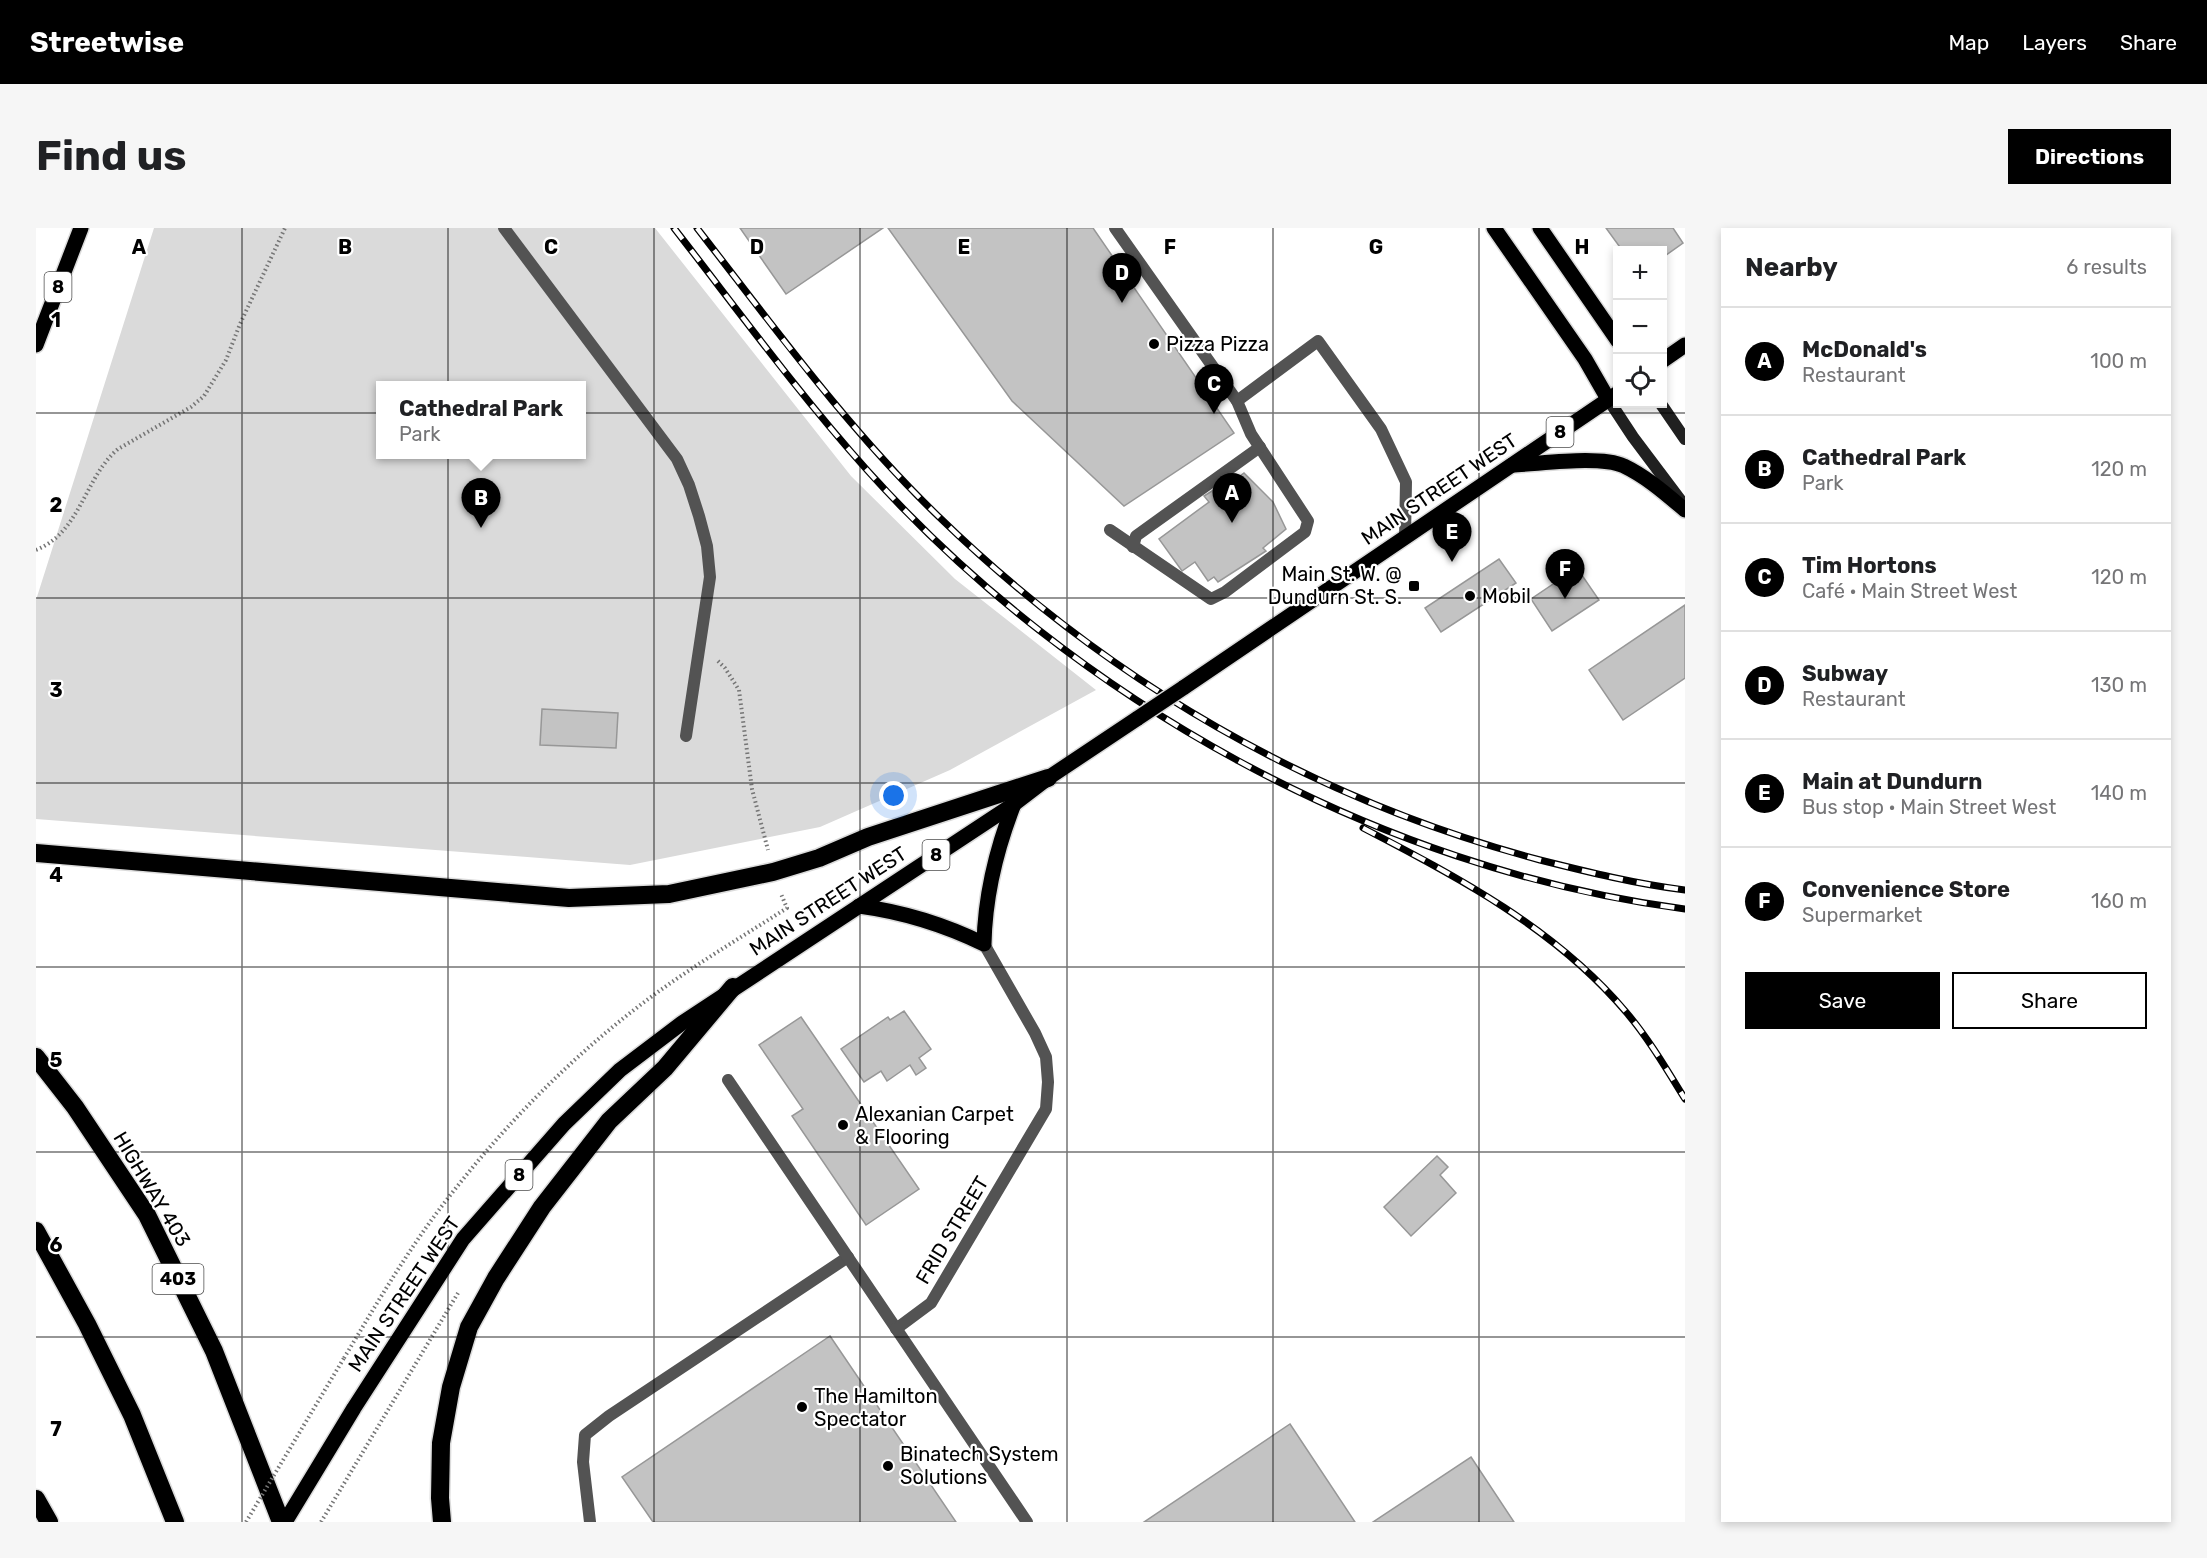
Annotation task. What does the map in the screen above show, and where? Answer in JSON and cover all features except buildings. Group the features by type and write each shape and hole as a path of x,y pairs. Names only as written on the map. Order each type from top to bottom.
{"highway":[{"path":"40,853 569,898 669,894 773,872 819,858 868,837 1048,778"},
{"path":"442,1522 441,1443 451,1387 469,1327 496,1278 552,1194 609,1121 665,1068 733,987"},
{"name":"HIGHWAY 403","path":"36,1057 75,1107 147,1215 214,1351 281,1522"},
{"path":"36,1231 87,1324 132,1415 175,1522"},
{"path":"36,1499 49,1522"}],"main road":[{"name":"8","path":"36,345 81,228"},
{"path":"1494,228 1584,359 1613,396"},
{"path":"1539,228 1613,335"},
{"path":"1667,358 1685,345"},
{"name":"MAIN STREET WEST","path":"285,1522 354,1408 463,1239 564,1124 620,1070 733,987 1014,804 1048,778 1613,396"},
{"path":"1619,408 1633,437 1685,508"},
{"path":"1664,408 1685,439"},
{"path":"1512,465 1601,461 1622,465 1646,478 1685,508"},
{"path":"859,906 891,910 925,919 984,944 985,908 1000,839 1014,804"}],"street":[{"path":"504,228 677,459 690,485 707,546 710,577 686,736"},
{"path":"1110,530 1210,599 1225,592 1305,532 1308,521 1251,434 1237,401 1115,228"},
{"path":"1237,401 1318,341 1381,429 1406,482 1405,538"},
{"path":"1133,547 1136,536 1260,447"},
{"name":"FRID STREET","path":"896,1329 930,1303 1046,1109 1048,1082 1046,1057 1035,1033 984,944"},
{"path":"728,1080 1027,1522"},
{"path":"590,1522 583,1462 585,1435 609,1416 848,1257"}],"path":[{"path":"36,550 59,536 73,520 100,467 109,457 118,449 190,407 204,396 226,360 240,324 285,228"},
{"path":"246,1522 408,1253 488,1148 537,1095 639,1005 787,908 773,872 752,789 739,690 726,668 713,656 699,652"},
{"path":"321,1522 367,1445"}],"shaded area":[{"path":"154,228 655,228 851,476 955,579 1096,690 950,770 820,827 630,865 36,819 36,600"}],"railway":[{"path":"674,228 792,381 867,470 949,553 1039,630 1136,699 1238,761 1345,813 1456,856 1570,888 1685,909"},
{"path":"697,228 842,413 905,483 1003,576 1072,631 1143,681 1217,727 1294,768 1373,804 1455,834 1540,860 1630,881 1685,890"},
{"path":"1363,828 1470,886 1504,907 1569,955 1626,1012 1685,1099"}],"place":[{"name":"Subway","path":"1122,303"},
{"name":"Pizza Pizza","path":"1154,344"},
{"name":"Tim Hortons","path":"1214,414"},
{"name":"McDonald's","path":"1232,523"},
{"name":"Cathedral Park","path":"481,528"},
{"name":"Main at Dundurn","path":"1452,562"},
{"name":"Main St. W. @ Dundurn St. S.","path":"1414,586"},
{"name":"Mobil","path":"1470,596"},
{"name":"Convenience Store","path":"1565,599"},
{"name":"Alexanian Carpet & Flooring","path":"843,1125"},
{"name":"The Hamilton Spectator","path":"802,1407"},
{"name":"Binatech System Solutions","path":"888,1466"}]}
